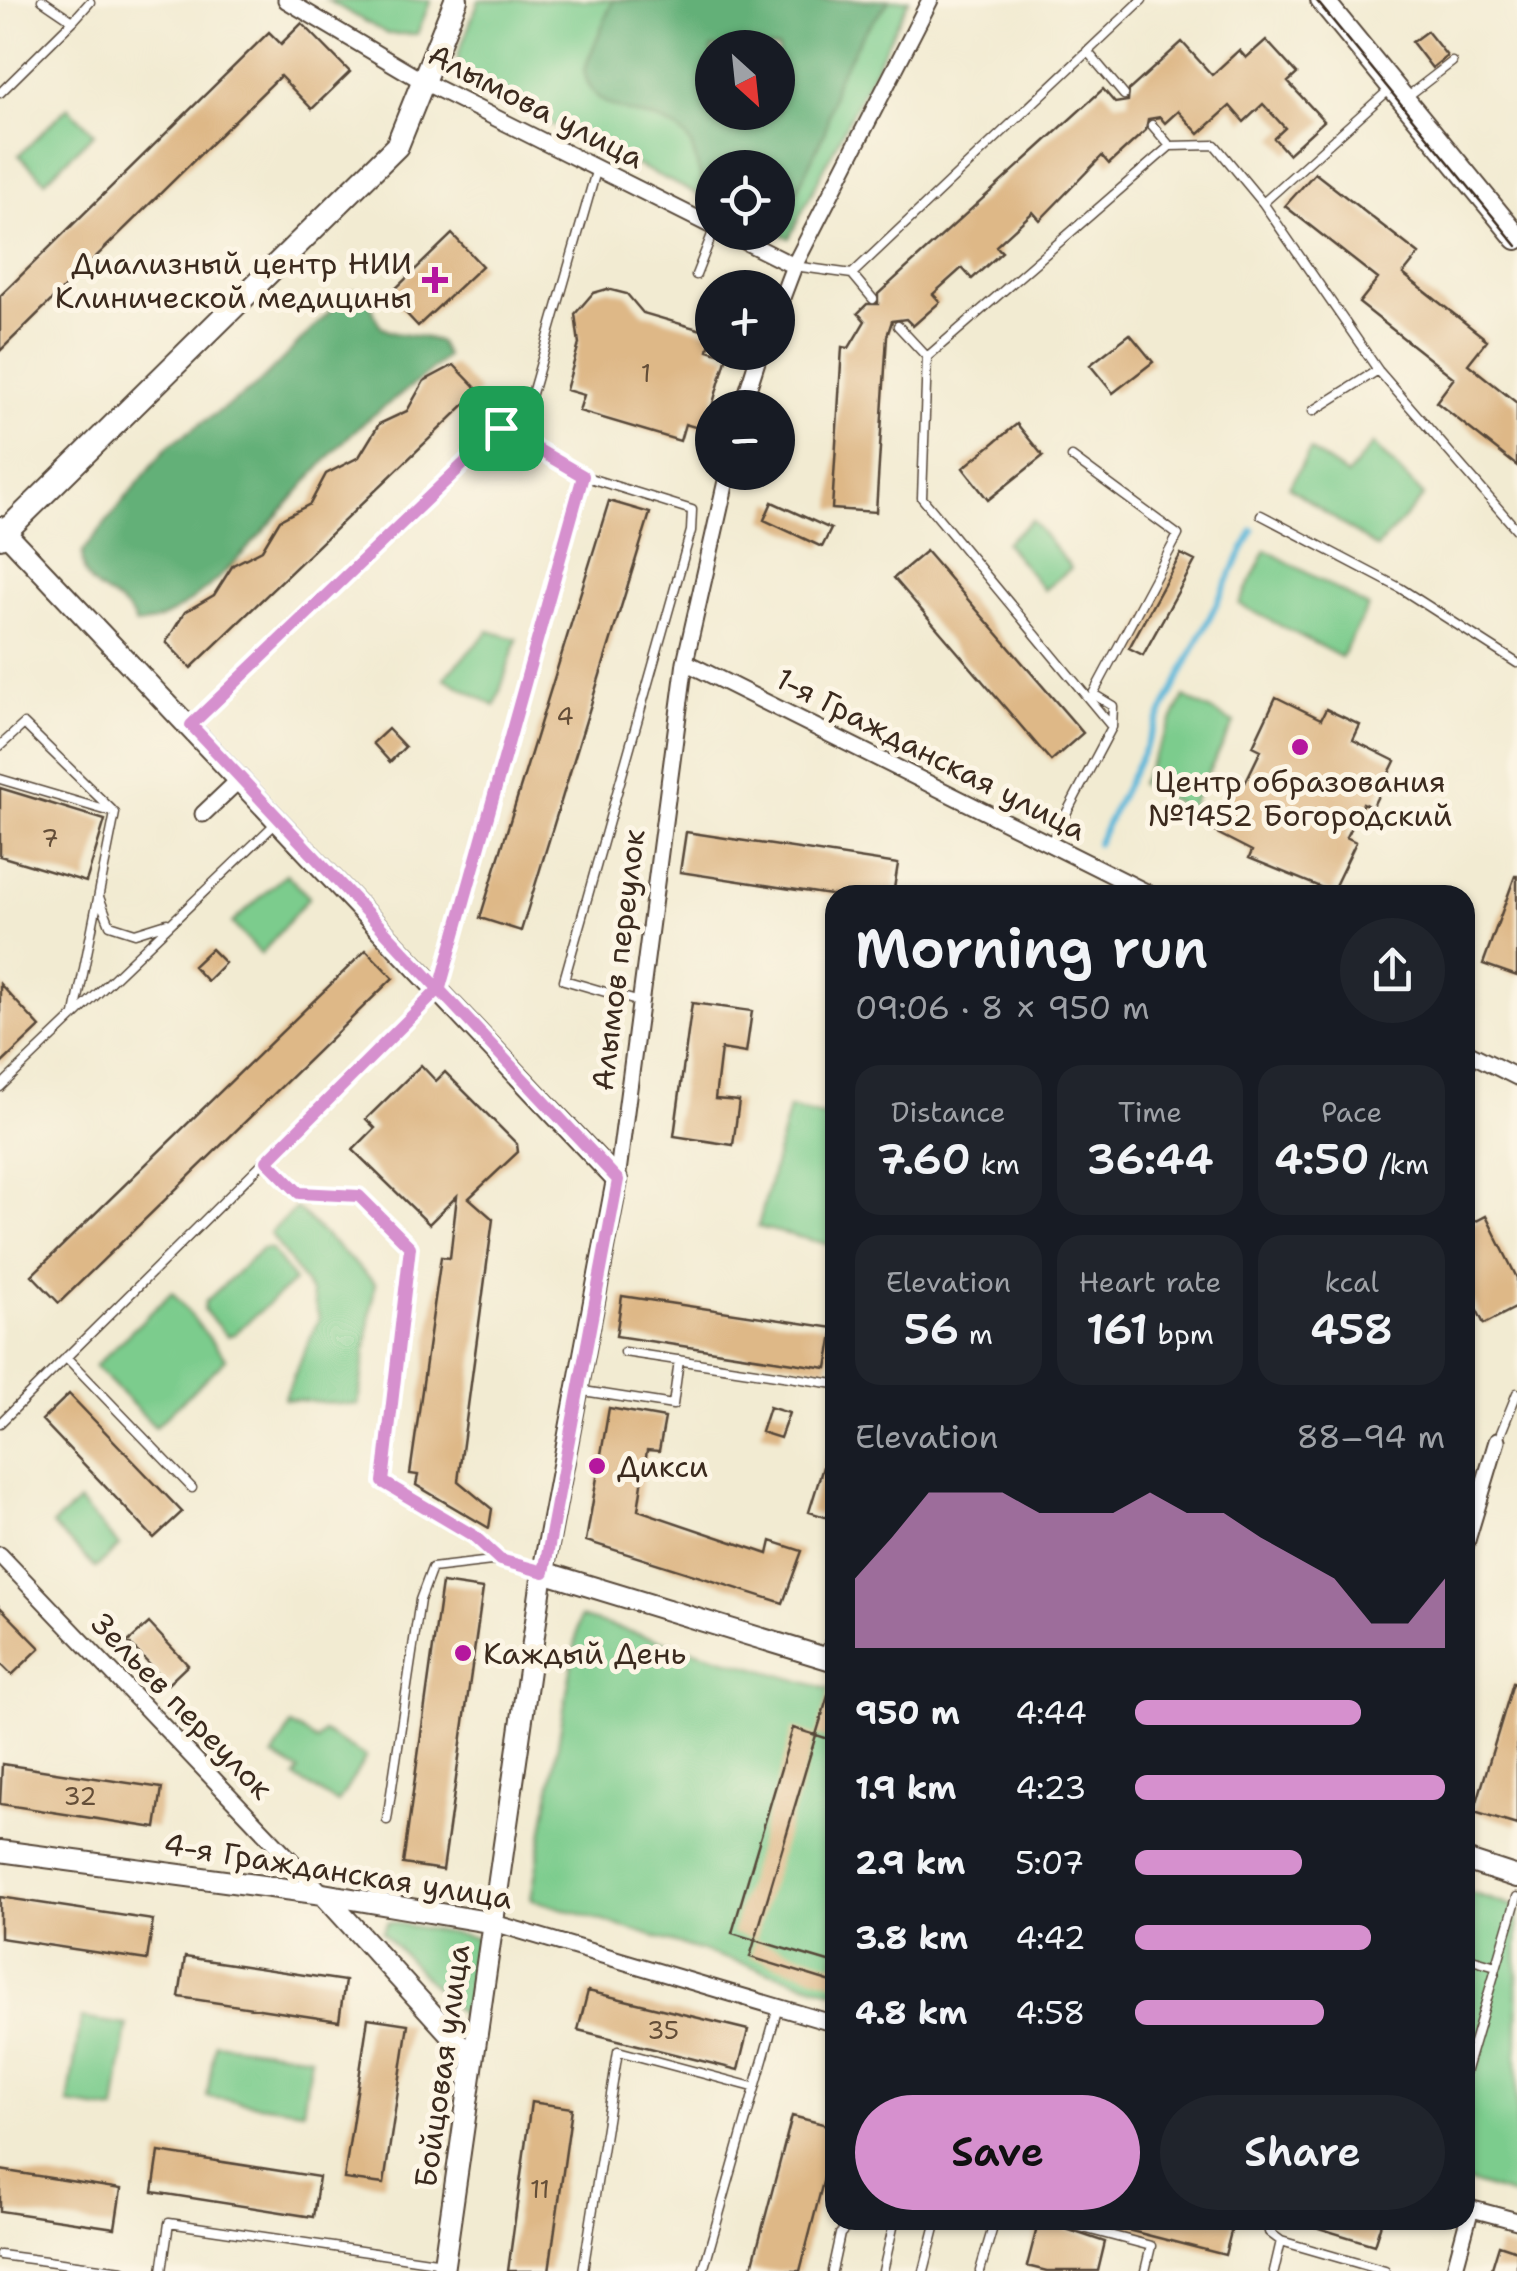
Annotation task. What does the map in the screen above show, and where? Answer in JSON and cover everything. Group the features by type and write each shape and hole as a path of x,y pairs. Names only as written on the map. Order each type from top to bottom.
{"main road":[{"path":"2,532 396,146 456,0"},
{"path":"1322,0 1517,238"}],"street":[{"name":"Алымова улица","path":"286,0 424,82 695,220"},
{"path":"792,270 930,0"},
{"path":"762,250 794,266"},
{"name":"Алымов переулок","path":"544,1572 618,1180 685,662 724,490"},
{"path":"2,532 191,725 618,1180"},
{"name":"1-я Гражданская улица","path":"685,662 1132,885"},
{"path":"203,814 241,778"},
{"path":"1475,1056 1517,1077"},
{"path":"1475,1514 1497,1441"},
{"name":"Зельев переулок","path":"0,1555 323,1894"},
{"path":"544,1572 825,1657"},
{"name":"Бойцовая улица","path":"443,2267 544,1572"},
{"name":"4-я Гражданская улица","path":"0,1851 323,1894 494,1923 825,2021"},
{"path":"1475,1863 1517,1877"},
{"path":"323,1894 472,2058"},
{"path":"1475,2209 1517,2220"},
{"path":"1454,2271 1463,2230"}],"lane":[{"path":"42,0 73,21"},
{"path":"852,274 1142,0"},
{"path":"0,93 90,2"},
{"path":"1087,51 1124,95"},
{"path":"1263,202 1398,94 1452,62"},
{"path":"1152,125 1170,146"},
{"path":"927,357 1170,146 1215,145 1263,202 1378,370 1517,530"},
{"path":"191,725 501,428 526,411 596,168"},
{"path":"794,266 852,274 873,299"},
{"path":"898,326 927,357 922,498 1112,726"},
{"path":"1313,411 1378,370"},
{"path":"501,428 583,476 692,510 690,531 564,980 642,1002"},
{"path":"1050,844 1112,726 1113,706 1093,694 1178,536 1072,457"},
{"path":"0,1423 440,988 583,476"},
{"path":"1261,515 1400,588 1517,662"},
{"path":"0,746 24,724 115,813"},
{"path":"0,779 115,813"},
{"path":"75,1015 115,813"},
{"path":"0,1087 280,819"},
{"path":"98,897 110,924 135,934 173,922"},
{"path":"267,1161 299,1193 359,1196 410,1247 383,1482 474,1536 500,1560"},
{"path":"624,1352 825,1382"},
{"path":"66,1358 192,1488"},
{"path":"578,1390 673,1405 680,1360"},
{"path":"1497,1441 1517,1394"},
{"path":"387,1820 420,1600 432,1568 500,1560 544,1572"},
{"path":"1475,2038 1517,1897"},
{"path":"1475,1960 1496,1966"},
{"path":"702,2271 778,2007"},
{"path":"583,2271 618,2052 753,2087"},
{"path":"162,2271 169,2223 443,2267"},
{"path":"832,2271 844,2230"},
{"path":"884,2271 893,2230"},
{"path":"924,2271 934,2230"},
{"path":"980,2271 992,2230"},
{"path":"1091,2230 1152,2246 1145,2271"},
{"path":"1269,2230 1281,2241 1384,2271"},
{"path":"1274,2271 1281,2241"},
{"path":"0,2255 123,2271"}],"green space":[{"path":"327,0 431,0 417,34 388,34"},
{"path":"479,0 909,0 795,226 795,150 695,150 695,193 499,100 465,78 457,57"},
{"path":"613,0 890,0 863,34 836,81 825,131 795,194 795,150 695,150 695,156 679,131 610,105 589,86 584,70"},
{"path":"68,107 94,133 45,181 19,155"},
{"path":"351,290 368,291 372,309 384,328 438,341 446,356 351,434 221,575 163,618 136,625 122,605 87,577 83,551 168,446 255,387"},
{"path":"1373,444 1424,496 1377,548 1289,487 1310,450 1347,475"},
{"path":"1032,520 1071,568 1044,590 1005,543"},
{"path":"1266,550 1368,607 1341,657 1239,604"},
{"path":"489,631 517,639 495,706 444,678"},
{"path":"1184,697 1234,723 1189,809 1140,784"},
{"path":"286,874 309,897 261,954 232,923"},
{"path":"789,1108 825,1117 825,1244 758,1227"},
{"path":"296,1208 375,1283 358,1405 284,1399 319,1318 311,1292 270,1233"},
{"path":"262,1249 271,1249 294,1281 227,1336 204,1310 205,1302"},
{"path":"172,1292 226,1359 155,1427 95,1366"},
{"path":"79,1502 119,1546 96,1568 52,1525"},
{"path":"580,1617 825,1688 825,1989 531,1899"},
{"path":"291,1725 317,1741 323,1732 366,1757 338,1803 295,1778 299,1771 273,1756"},
{"path":"1475,1894 1517,1908 1517,2197 1475,2184"},
{"path":"388,1922 478,1938 465,2019 382,1932"},
{"path":"81,2018 127,2025 115,2111 68,2104"},
{"path":"215,2043 311,2056 303,2110 207,2097"}],"building":[{"path":"302,23 350,72 312,109 280,76 0,351 0,296 269,32 281,44"},
{"path":"1427,31 1447,56 1432,68 1412,42"},
{"path":"1266,40 1297,74 1288,82 1324,121 1288,154 1274,138 1285,128 1263,104 1244,122 1230,106 1199,134 1178,111 1165,123 1160,117 1148,119 1146,130 1109,164 1102,156 1040,220 1033,212 996,246 1002,252 972,279 962,268 933,294 940,302 913,326 906,319 892,321 887,336 876,512 832,509 842,347 849,348 865,321 858,313 867,304 878,304 878,294 1103,89 1115,103 1128,101 1129,90 1182,42 1212,75 1239,50 1246,58"},
{"path":"1315,173 1419,254 1403,274 1487,340 1468,364 1517,403 1517,466 1436,402 1454,378 1359,303 1378,279 1285,206"},
{"name":"Диализный центр НИИ Клинической медицины","path":"452,234 482,266 418,326 389,295"},
{"path":"607,289 627,294 643,313 695,328 695,370 723,370 717,390 695,390 695,427 685,424 680,441 579,411 584,395 566,390 579,344 575,314 593,293"},
{"path":"1130,334 1153,362 1113,393 1090,365"},
{"path":"454,365 479,391 191,668 166,642 185,612 214,595 233,565 262,550 280,520 310,504 326,474 359,457 379,424 407,411 424,381"},
{"path":"1017,424 1043,456 988,500 963,468"},
{"path":"609,501 650,513 521,931 480,918"},
{"path":"772,502 831,529 822,547 764,520"},
{"path":"926,551 1083,733 1051,761 894,578"},
{"path":"1181,554 1195,561 1143,655 1129,648"},
{"path":"1276,697 1321,719 1326,709 1360,725 1353,740 1395,761 1372,808 1363,803 1346,837 1356,842 1335,885 1315,885 1249,858 1252,851 1211,830 1236,779 1245,783 1261,750 1253,746"},
{"path":"388,729 405,747 390,762 373,743"},
{"path":"0,788 105,820 86,882 0,856"},
{"path":"686,832 898,864 895,885 825,885 825,894 680,872"},
{"path":"1517,876 1517,976 1483,964"},
{"path":"211,949 225,963 207,981 193,966"},
{"path":"366,950 393,978 59,1303 32,1275"},
{"path":"0,984 40,1027 0,1065"},
{"path":"692,1003 752,1011 746,1053 721,1049 715,1099 739,1101 733,1145 674,1136"},
{"path":"421,1065 436,1081 445,1072 517,1144 518,1152 469,1198 493,1219 458,1481 492,1509 489,1528 416,1485 418,1475 410,1474 441,1257 450,1258 457,1196 429,1224 353,1150 375,1128 366,1119"},
{"path":"1486,1216 1517,1278 1517,1307 1484,1324 1475,1306 1475,1222"},
{"path":"622,1296 825,1327 825,1368 616,1336"},
{"path":"69,1394 182,1512 154,1538 42,1420"},
{"path":"769,1407 789,1413 780,1438 761,1432"},
{"path":"609,1408 665,1418 659,1451 647,1450 638,1510 768,1554 771,1541 802,1551 783,1603 586,1541"},
{"path":"825,1460 825,1517 809,1512"},
{"path":"442,1583 483,1589 443,1870 403,1864"},
{"path":"0,1607 40,1648 12,1675 0,1663"},
{"path":"149,1623 188,1665 168,1684 128,1642"},
{"path":"1513,1683 1517,1684 1517,1825 1475,1812"},
{"path":"825,1706 825,1738 816,1735"},
{"path":"793,1728 816,1735 755,1940 732,1933"},
{"path":"2,1764 162,1788 156,1828 0,1804"},
{"path":"0,1897 153,1920 147,1960 0,1938"},
{"path":"755,1940 825,1961 825,1980 750,1957"},
{"path":"185,1957 345,1981 339,2021 179,1997"},
{"path":"588,1991 748,2030 738,2070 578,2030"},
{"path":"368,2018 408,2024 384,2184 344,2179"},
{"path":"531,2102 572,2108 549,2271 508,2271"},
{"path":"792,2116 825,2124 825,2174 800,2271 751,2271"},
{"path":"159,2152 319,2177 313,2217 153,2192"},
{"path":"0,2170 121,2189 115,2228 0,2211"},
{"path":"1036,2230 1069,2230 1105,2242 1098,2271 1047,2271 1027,2266"},
{"path":"1128,2230 1231,2230 1225,2255"},
{"path":"1325,2230 1379,2230 1374,2245"},
{"path":"1499,2245 1517,2251 1517,2271 1491,2271"}],"waterway":[{"path":"1097,844 1253,530"}],"tram line":[{"path":"1316,0 1517,246"}],"place":[{"name":"Диализный центр НИИ Клинической медицины","path":"435,280"},
{"name":"Центр образования №1452 Богородский","path":"1300,747"},
{"name":"Дикси","path":"597,1466"},
{"name":"Каждый День","path":"463,1653"}],"route":[{"path":"501,428 191,725 440,988 618,1180 544,1572 500,1560 474,1536 383,1482 410,1247 359,1196 299,1193 267,1161 440,988 583,476 538,454 501,428"}]}
